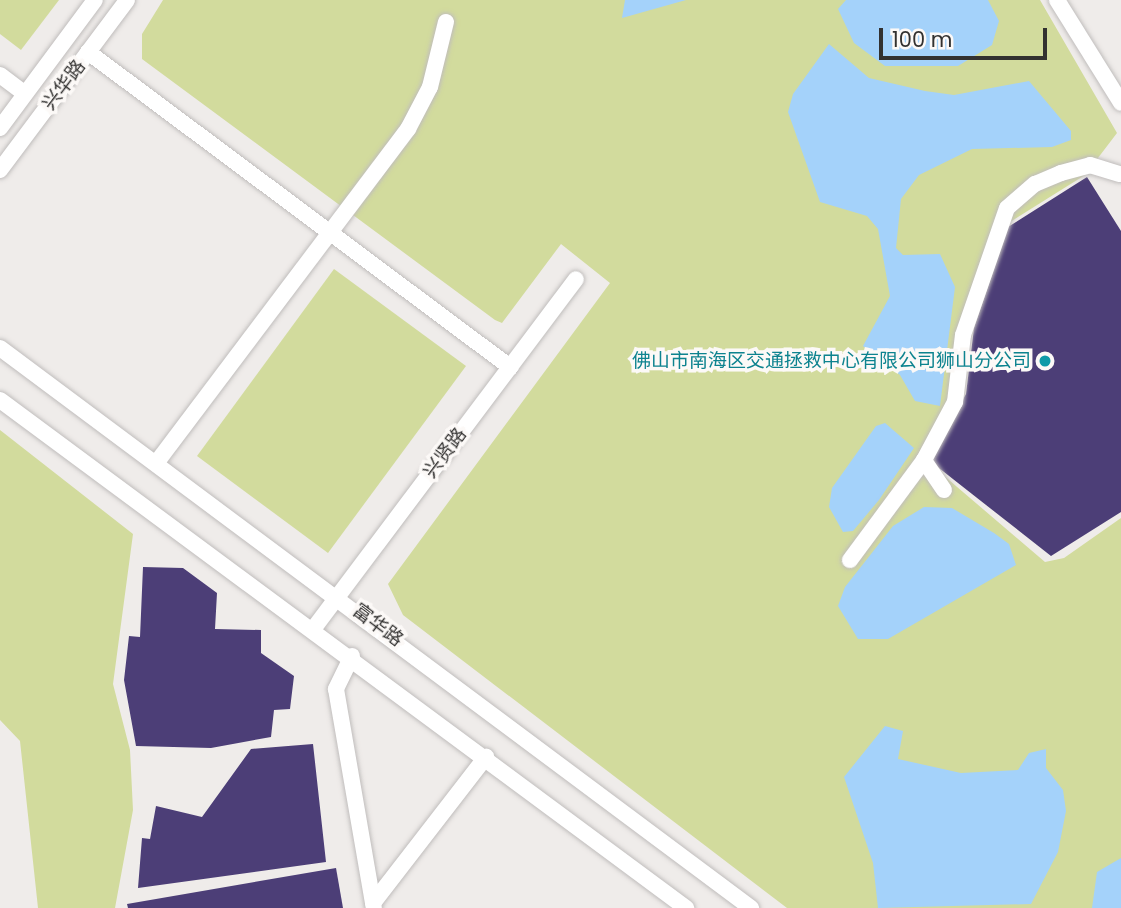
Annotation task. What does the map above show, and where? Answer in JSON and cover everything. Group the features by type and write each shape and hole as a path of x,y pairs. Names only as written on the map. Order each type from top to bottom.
{"street":[{"name":"兴华路","path":"0,128 95,0"},
{"name":"兴华路","path":"0,170 127,0"},
{"path":"1057,0 1121,104"},
{"path":"157,462 408,129 430,87 446,22"},
{"path":"88,52 510,367"},
{"path":"0,75 25,94"},
{"path":"850,559 924,460 955,402 962,335 1007,208 1035,184 1061,173 1090,165 1121,175"},
{"name":"兴贤路","path":"314,628 576,279"},
{"name":"富华路","path":"0,348 339,596 751,908"},
{"path":"0,400 352,656 686,908"},
{"path":"924,460 944,490"},
{"path":"352,656 336,689 374,905"},
{"path":"374,905 486,757"}],"green space":[{"path":"0,0 59,0 21,50 0,34"},
{"path":"163,0 1040,0 1117,133 1085,175 1007,224 970,326 964,394 929,463 1045,562 1064,558 1121,518 1121,908 787,908 403,615 388,584 610,283 561,244 502,323 495,320 142,59 142,34"},
{"path":"334,269 466,366 328,553 197,456"},
{"path":"0,430 133,534 113,684 130,750 133,810 115,908 38,908 20,741 0,720"}],"water":[{"path":"625,0 686,0 622,18"},
{"path":"846,0 988,0 999,21 992,45 958,66 885,66 854,43 838,9"},
{"path":"829,44 869,78 925,91 954,95 1029,81 1071,131 1071,140 1052,147 972,149 919,175 901,199 896,248 903,255 940,254 955,287 940,406 915,401 900,375 863,346 890,296 878,229 867,216 820,202 788,112 793,94"},
{"path":"885,423 914,448 879,500 853,531 843,532 829,507 832,488 876,426"},
{"path":"924,507 952,508 994,533 1009,544 1016,565 888,639 858,639 838,606 845,587 893,526"},
{"path":"885,726 903,731 898,759 961,773 1018,770 1029,753 1046,749 1046,768 1063,790 1066,811 1058,852 1031,904 878,908 873,863 844,777"},
{"path":"1121,858 1121,908 1092,908 1097,872"}],"building":[{"name":"佛山市南海区交通拯救中心有限公司狮山分公司","path":"1087,177 1121,231 1121,512 1051,556 930,461 966,394 974,328 1008,227"},
{"path":"143,567 183,568 217,593 215,629 261,630 261,653 294,676 290,709 274,710 271,737 211,748 136,746 124,680 129,636 140,637"},
{"path":"313,744 326,862 138,888 142,838 150,839 156,806 202,817 251,749"},
{"path":"336,868 343,908 128,908 127,904"}],"place":[{"name":"佛山市南海区交通拯救中心有限公司狮山分公司","path":"1045,361"}]}
